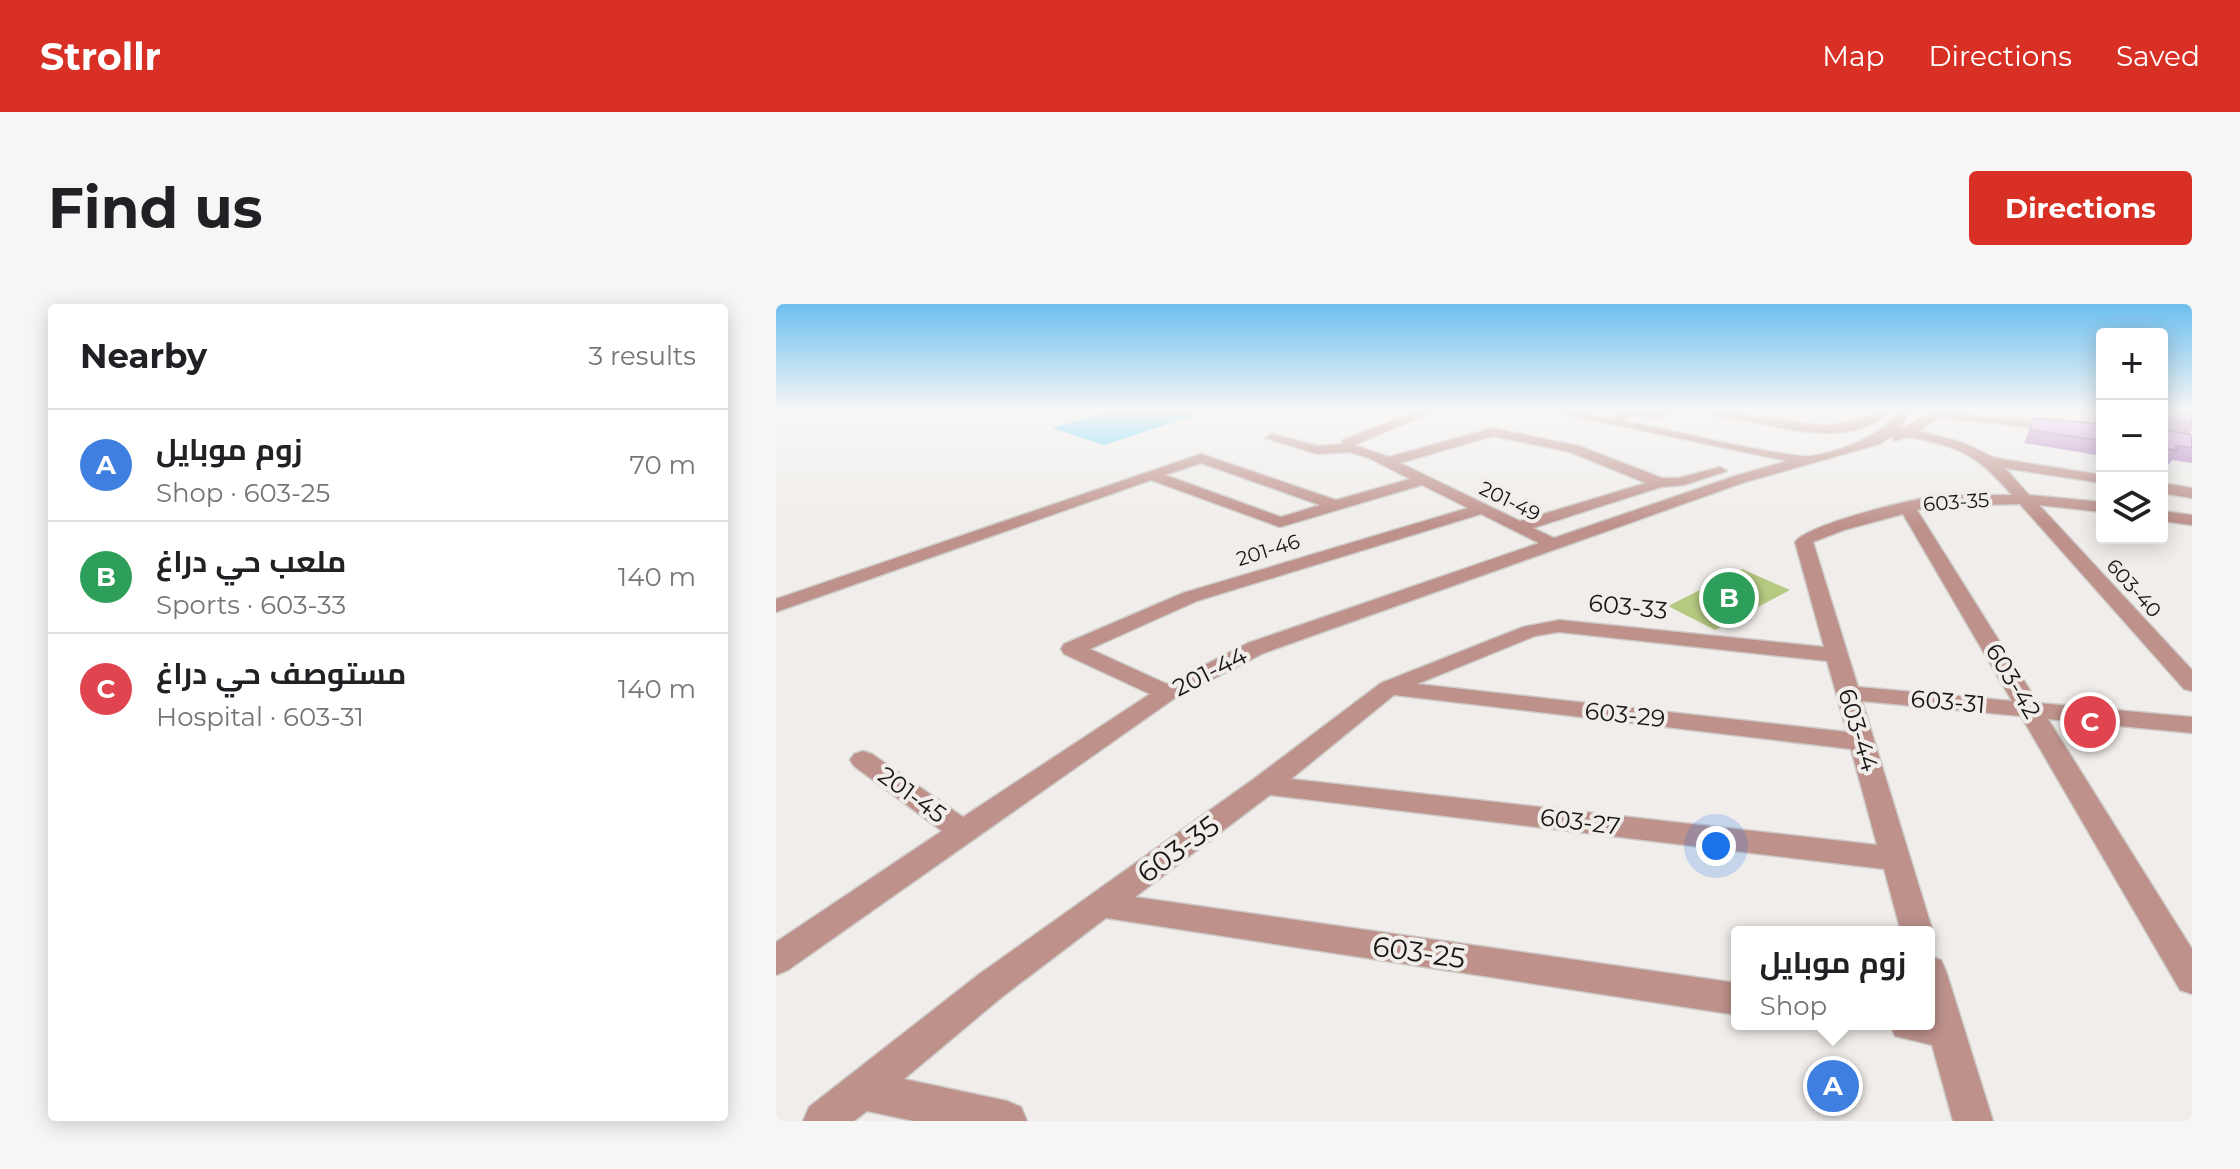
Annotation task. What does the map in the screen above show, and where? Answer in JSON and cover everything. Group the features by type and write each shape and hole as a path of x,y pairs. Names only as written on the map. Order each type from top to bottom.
{"street":[{"name":"201-49","path":"1352,449 1387,462 1551,543"},
{"path":"1387,462 1431,449"},
{"path":"1574,449 1660,483"},
{"path":"1746,449 1802,460"},
{"name":"201-44","path":"776,960 1167,693 1256,648 1551,543 1802,460 1848,449"},
{"name":"201-44","path":"1700,494 1871,449"},
{"path":"1955,449 2096,478"},
{"name":"603-40","path":"1984,457 2192,684"},
{"path":"776,606 1201,458 1334,505"},
{"path":"1518,527 1660,483 1679,482 1726,469 1771,470"},
{"path":"1151,475 1280,522 1422,480"},
{"path":"2168,489 2192,493"},
{"name":"603-35","path":"1815,534 1907,507 1949,500 2023,499 2096,506"},
{"name":"603-42","path":"1907,507 2192,979"},
{"name":"201-46","path":"1167,693 1072,649 1190,597 1482,509"},
{"path":"2168,516 2192,520"},
{"path":"2168,517 2192,535"},
{"name":"603-44","path":"1815,534 1804,542 1804,548 1915,926"},
{"name":"603-35","path":"823,1121 990,986 1265,785 1389,688 1492,644 1530,631 1559,626"},
{"name":"603-33","path":"1559,626 1835,655"},
{"name":"603-29","path":"1389,688 1861,742"},
{"name":"603-31","path":"1847,693 2192,725"},
{"name":"201-45","path":"863,760 962,831"},
{"name":"603-27","path":"1265,785 1896,859"},
{"name":"603-25","path":"1102,905 1731,998"},
{"path":"1935,992 1973,1121"},
{"path":"1935,1028 1946,1030"},
{"path":"861,1090 1007,1121"}],"green space":[{"path":"1742,569 1790,590 1715,630 1668,606"}],"place":[{"name":"ملعب حي دراغ","path":"1729,598"},
{"name":"مستوصف حي دراغ","path":"2090,722"},
{"name":"زوم موبايل","path":"1833,1086"}]}
